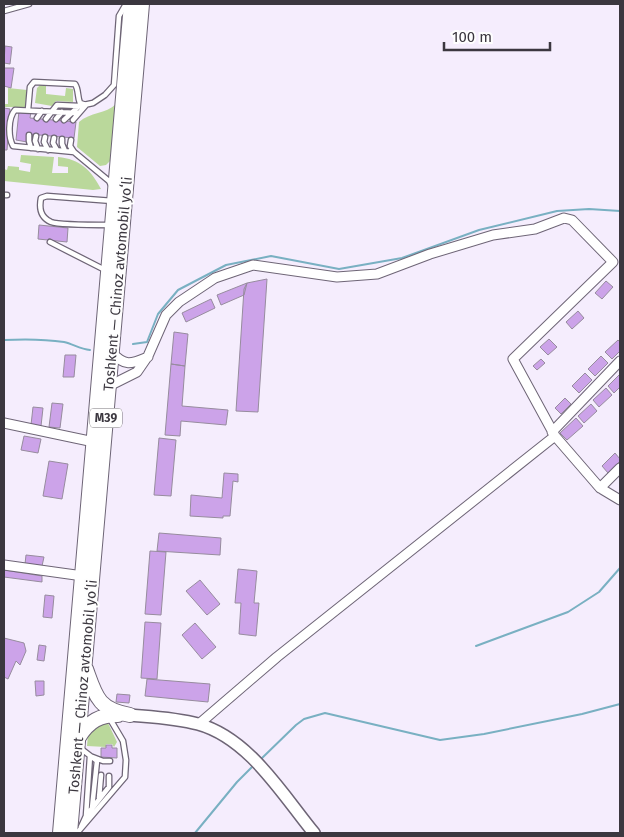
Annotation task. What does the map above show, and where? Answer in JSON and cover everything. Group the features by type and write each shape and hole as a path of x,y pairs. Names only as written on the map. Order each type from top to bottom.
{"highway":[{"name":"Toshkent — Chinoz avtomobil yoʻli","path":"76,832 78,742 85,664 94,442 131,4"},
{"name":"Toshkent — Chinoz avtomobil yoʻli","path":"60,833 82,576 90,552 109,386 142,4"},
{"path":"85,664 96,694 105,710 130,715"},
{"path":"78,742 91,722 102,716 105,710"}],"main road":[{"path":"130,715 176,719 199,724 219,732 235,742 256,762 314,833"}],"street":[{"path":"109,386 137,372 148,356 166,315 179,302 215,278 254,265 337,277 378,274 430,254 493,235 536,229 564,218 572,220 614,262 513,359 553,434 600,488 620,500"},
{"path":"112,353 120,361 131,363 148,356"},
{"path":"199,724 277,656 553,434 620,361"},
{"path":"4,423 94,442"},
{"path":"600,488 620,468"},
{"path":"4,566 82,576"}],"lane":[{"path":"4,11 29,4"},
{"path":"46,118 57,105 79,106 93,103 105,95 114,85 120,16 126,4"},
{"path":"28,110 30,87 34,82 75,84 78,88 80,103 86,105"},
{"path":"73,120 86,105"},
{"path":"56,119 68,106"},
{"path":"64,120 79,106"},
{"path":"74,152 13,146 9,140 12,114 15,110 78,113"},
{"path":"31,117 36,111"},
{"path":"38,118 42,111"},
{"path":"29,135 28,141 31,148"},
{"path":"36,136 35,141 38,148"},
{"path":"45,137 44,142 48,150"},
{"path":"54,138 53,143 57,150"},
{"path":"62,138 65,151"},
{"path":"71,140 70,146 74,152 109,181 115,196 47,196 41,198 40,208 42,214 52,223 112,225"},
{"path":"50,242 108,272"},
{"path":"76,832 125,777 126,760 123,741 105,710"},
{"path":"78,742 97,761 92,808"},
{"path":"90,756 102,761 110,761"},
{"path":"86,816 90,756"},
{"path":"99,799 101,775"},
{"path":"76,832 109,787 109,776"}],"green space":[{"path":"40,85 46,85 46,94 65,96 66,88 73,89 73,102 56,101 52,106 35,103 37,88"},
{"path":"8,88 27,90 25,107 4,107 4,104 8,104"},
{"path":"116,104 110,161 106,165 100,166 77,147 79,122 88,116 108,110"},
{"path":"21,155 54,157 52,173 68,173 68,167 58,166 58,157 73,160 89,171 101,189 93,190 4,181 4,169 7,170 8,166 19,167 19,170 30,172 31,164 20,162"},
{"path":"105,720 117,742 114,747 112,744 106,744 106,747 87,746 88,734"}],"building":[{"path":"5,46 12,47 10,64 4,63"},
{"path":"4,68 14,68 11,88 4,86"},
{"path":"4,108 10,109 7,150 4,150"},
{"path":"19,111 31,112 30,118 76,122 74,138 28,134 27,142 16,140"},
{"path":"39,225 68,228 67,242 38,239"},
{"path":"267,279 258,412 236,411 244,289 247,283"},
{"path":"606,281 613,287 602,299 595,293"},
{"path":"247,283 244,295 221,305 217,295"},
{"path":"211,299 215,308 186,322 182,313"},
{"path":"578,311 584,318 572,329 566,322"},
{"path":"174,332 188,334 185,366 171,364"},
{"path":"549,339 557,347 548,355 540,347"},
{"path":"618,340 620,342 620,351 612,359 605,352"},
{"path":"65,355 76,355 74,377 63,377"},
{"path":"601,356 608,363 595,376 588,369"},
{"path":"541,359 545,363 537,370 533,366"},
{"path":"171,364 185,366 182,406 228,410 226,425 181,421 180,436 165,435"},
{"path":"585,373 592,380 579,393 572,386"},
{"path":"620,374 620,387 614,393 608,386"},
{"path":"606,388 612,395 599,407 593,400"},
{"path":"565,398 571,404 561,414 555,408"},
{"path":"52,403 63,404 60,428 49,427"},
{"path":"591,404 597,411 584,423 578,416"},
{"path":"33,407 43,408 41,426 31,425"},
{"path":"576,418 583,426 567,440 560,433"},
{"path":"24,436 41,439 38,453 21,450"},
{"path":"159,438 176,440 171,496 154,495"},
{"path":"615,453 620,461 608,473 602,466"},
{"path":"49,461 68,464 62,499 43,496"},
{"path":"224,473 238,474 238,482 233,481 230,516 223,516 223,518 190,516 191,495 222,498"},
{"path":"159,533 221,538 220,555 157,551"},
{"path":"150,551 166,552 161,615 145,614"},
{"path":"26,555 44,557 42,566 25,564"},
{"path":"238,569 257,571 254,603 259,603 256,636 239,634 241,603 235,603"},
{"path":"4,570 42,576 42,582 4,577"},
{"path":"200,580 220,604 207,615 186,591"},
{"path":"45,595 54,596 52,618 43,617"},
{"path":"145,622 161,623 157,679 141,678"},
{"path":"195,623 216,647 202,659 182,635"},
{"path":"4,638 24,643 26,651 20,665 16,661 8,679 4,677"},
{"path":"39,645 46,646 44,661 37,660"},
{"path":"147,679 210,684 208,702 145,696"},
{"path":"35,681 44,681 44,695 36,696"},
{"path":"117,694 130,695 129,703 116,702"},
{"path":"106,745 112,745 112,748 117,748 117,758 101,757 101,748 106,748"}],"waterway":[{"path":"133,344 147,342 158,314 178,290 226,265 271,256 339,269 402,258 479,230 557,211 589,209 620,211"},
{"path":"4,340 34,339 56,341 90,350"},
{"path":"476,646 568,612 599,592 620,568"},
{"path":"260,760 304,719 325,713 440,740 484,734 582,714 620,704"},
{"path":"195,833 237,782 254,765"}]}
